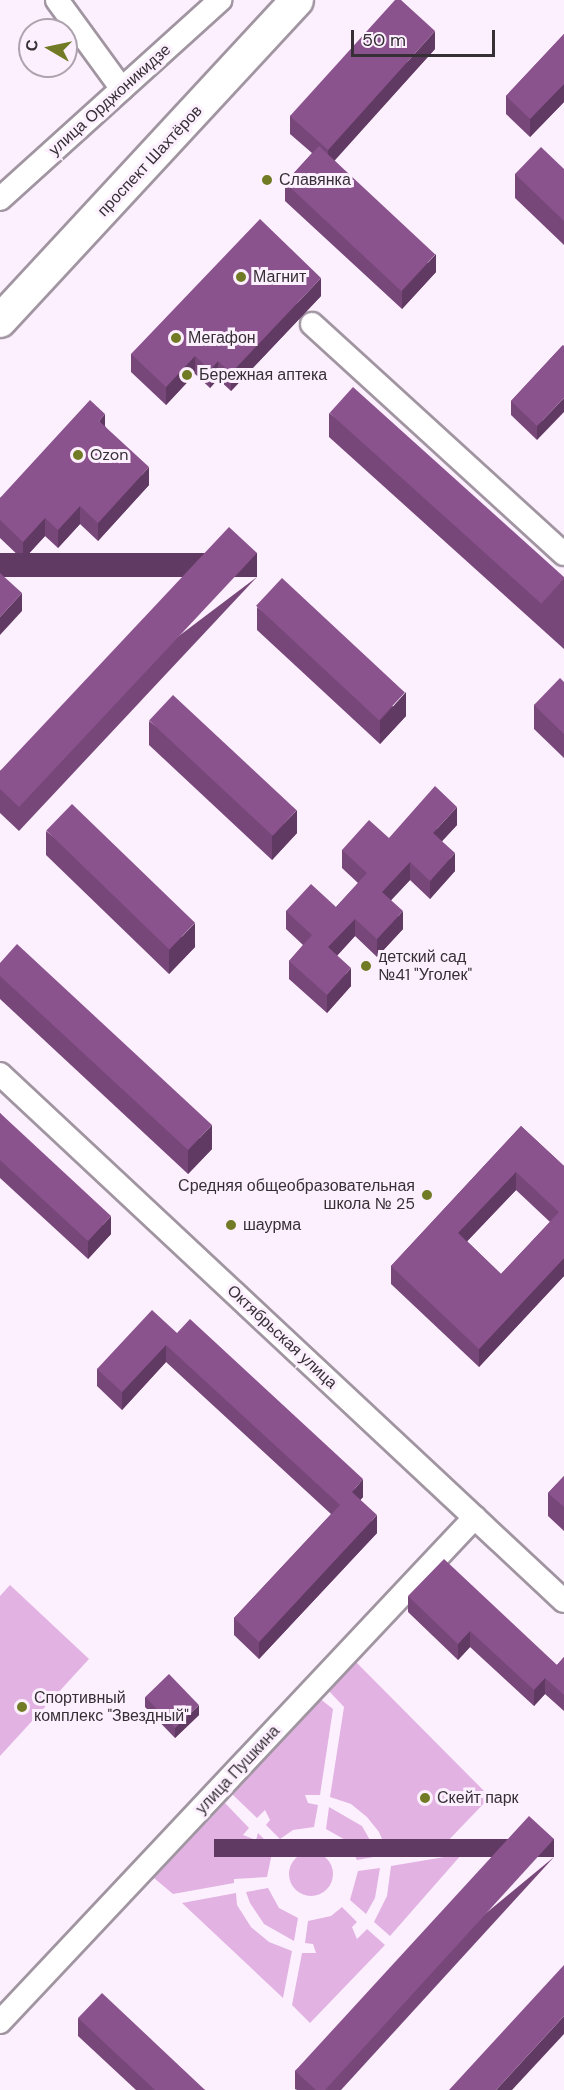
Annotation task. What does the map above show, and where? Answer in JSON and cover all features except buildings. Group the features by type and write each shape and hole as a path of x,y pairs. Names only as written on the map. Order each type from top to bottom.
{"main road":[{"name":"проспект Шахтёров","path":"0,321 297,0"}],"street":[{"path":"57,0 122,89"},
{"name":"улица Орджоникидзе","path":"0,199 220,0"},
{"path":"312,324 564,554"},
{"name":"Октябрьская улица","path":"0,1074 564,1600"},
{"name":"улица Пушкина","path":"0,2022 475,1517"}],"shaded area":[{"name":"Спортивный комплекс \"Звездный\"","path":"10,1585 89,1659 0,1756 0,1596"},
{"path":"354,1660 490,1797 443,1846 389,1855 379,1832 367,1817 351,1804 330,1797 344,1707 327,1689"},
{"path":"319,1698 333,1709 320,1795 305,1795 308,1803 318,1805 314,1827 293,1830 280,1839 266,1825 270,1820 265,1810 257,1818 232,1794"},
{"path":"225,1803 249,1828 243,1835 256,1840 258,1833 273,1848 267,1877 234,1879 234,1883 173,1894 154,1878"},
{"path":"329,1807 362,1826 379,1856 357,1860 347,1841 326,1829"},
{"path":"311,1852 320,1853 327,1858 332,1865 332,1883 327,1890 320,1895 311,1896 302,1895 295,1890 290,1883 289,1874 290,1865 295,1858 302,1853"},
{"path":"462,1854 390,1936 374,1922 387,1896 391,1866"},
{"path":"380,1868 375,1898 366,1914 350,1900 358,1871"},
{"path":"268,1888 279,1908 298,1918 294,1941 264,1924 250,1903 246,1892"},
{"path":"236,1893 237,1905 251,1927 269,1942 292,1951 283,1998 182,1903"},
{"path":"342,1907 357,1922 352,1927 357,1939 367,1929 385,1945 310,2023 292,2005 302,1953 316,1953 313,1944 305,1943 308,1921 331,1916"}],"place":[{"name":"Славянка","path":"267,180"},
{"name":"Магнит","path":"241,277"},
{"name":"Мегафон","path":"176,338"},
{"name":"Бережная аптека","path":"187,375"},
{"name":"Ozon","path":"78,455"},
{"name":"детский сад №41 \"Уголек\"","path":"366,966"},
{"name":"Средняя общеобразовательная школа № 25","path":"427,1195"},
{"name":"шаурма","path":"231,1225"},
{"name":"Спортивный комплекс \"Звездный\"","path":"22,1707"},
{"name":"Скейт парк","path":"425,1798"}]}
